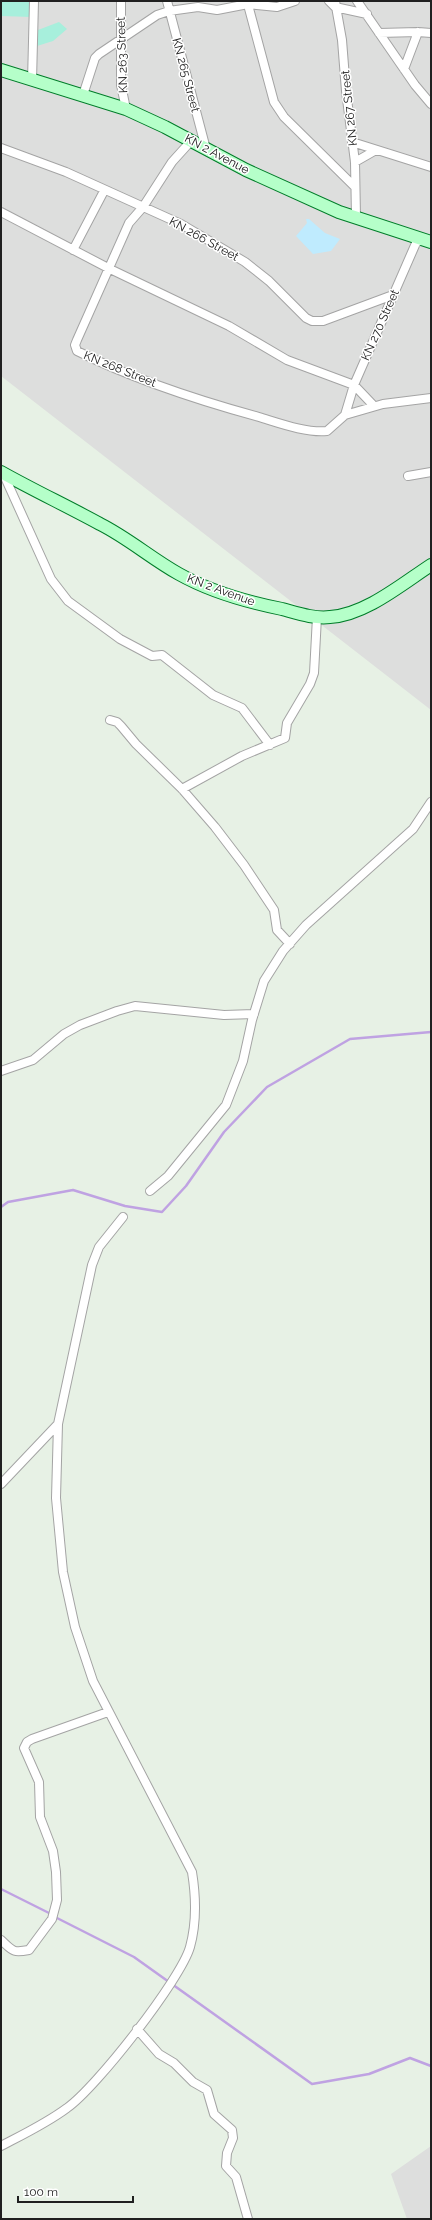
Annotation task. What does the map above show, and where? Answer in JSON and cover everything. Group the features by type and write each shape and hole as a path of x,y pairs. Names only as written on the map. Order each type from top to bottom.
{"main road":[{"name":"KN 2 Avenue","path":"1,70 32,81 126,109 206,149 331,208 427,241"},
{"name":"KN 2 Avenue","path":"2,472 135,544 179,574 213,590 256,604 317,617 330,618 348,614 365,607 430,569"}],"street":[{"path":"32,81 34,1"},
{"name":"KN 263 Street","path":"121,1 121,85 126,109"},
{"name":"KN 265 Street","path":"167,1 206,149"},
{"path":"83,95 95,58 120,39 157,15 169,11 198,7 217,10 247,2 277,7 295,1"},
{"path":"357,1 404,69 431,104"},
{"path":"247,2 274,102 284,117 354,186"},
{"path":"333,3 366,14"},
{"name":"KN 267 Street","path":"333,3 342,40 355,162 354,186 356,217"},
{"path":"404,69 418,32"},
{"path":"379,33 431,33"},
{"name":"KN 268 Street","path":"191,141 172,162 143,207 129,223 110,269 77,340 75,345 77,352 101,363 196,399 280,423 327,431 346,415"},
{"path":"352,142 431,167"},
{"name":"KN 266 Street","path":"1,148 66,172 104,191 181,224 245,262 269,281 306,318 312,321 322,321 393,295"},
{"path":"355,162 376,150"},
{"path":"73,250 104,191"},
{"path":"1,212 110,269 229,326 287,360 354,385 374,406"},
{"name":"KN 270 Street","path":"346,415 354,385 416,243 427,241"},
{"path":"346,415 374,406 431,398"},
{"path":"2,472 51,579 68,601 120,639 152,656 162,656 212,695 242,708 270,745"},
{"path":"408,476 431,472"},
{"path":"182,789 242,756 285,738 287,723 310,684 316,663 317,617"},
{"path":"110,720 117,722 136,744 182,789 244,864 274,910 277,930 290,944"},
{"path":"150,1191 173,1171 226,1105 243,1061 254,1014 264,981 283,951 306,925 413,829 431,802"},
{"path":"1,1071 33,1060 64,1034 80,1025 135,1006 224,1015 254,1014"},
{"path":"1,2146 49,2121 69,2107 108,2067 137,2029 186,1959 195,1925 196,1895 192,1872 90,1675 75,1626 63,1572 56,1498 58,1424 92,1265 99,1247 123,1217"},
{"path":"1,1484 58,1424"},
{"path":"1,1940 8,1949 14,1952 29,1950 52,1918 56,1908 55,1860 40,1817 39,1782 24,1748 27,1742 32,1739 108,1712"},
{"path":"137,2029 159,2054 174,2063 193,2082 207,2090 214,2114 232,2130 233,2138 227,2153 226,2166 236,2177 248,2219"}],"shaded area":[{"path":"1,1 431,1 431,710 1,376"},
{"path":"1,1 31,1 32,17 1,16"},
{"path":"59,22 67,29 53,41 37,46 38,30"},
{"path":"306,219 309,219 325,233 340,239 331,251 313,254 296,236 307,223"},
{"path":"431,2146 431,2219 407,2219 391,2174"}],"waterway":[{"path":"1,1207 8,1202 73,1190 125,1206 162,1212 186,1186 224,1132 267,1087 350,1039 431,1032"},
{"path":"1,1889 51,1914"},
{"path":"55,1917 134,1957 312,2084 369,2074 410,2058 431,2066"}]}
